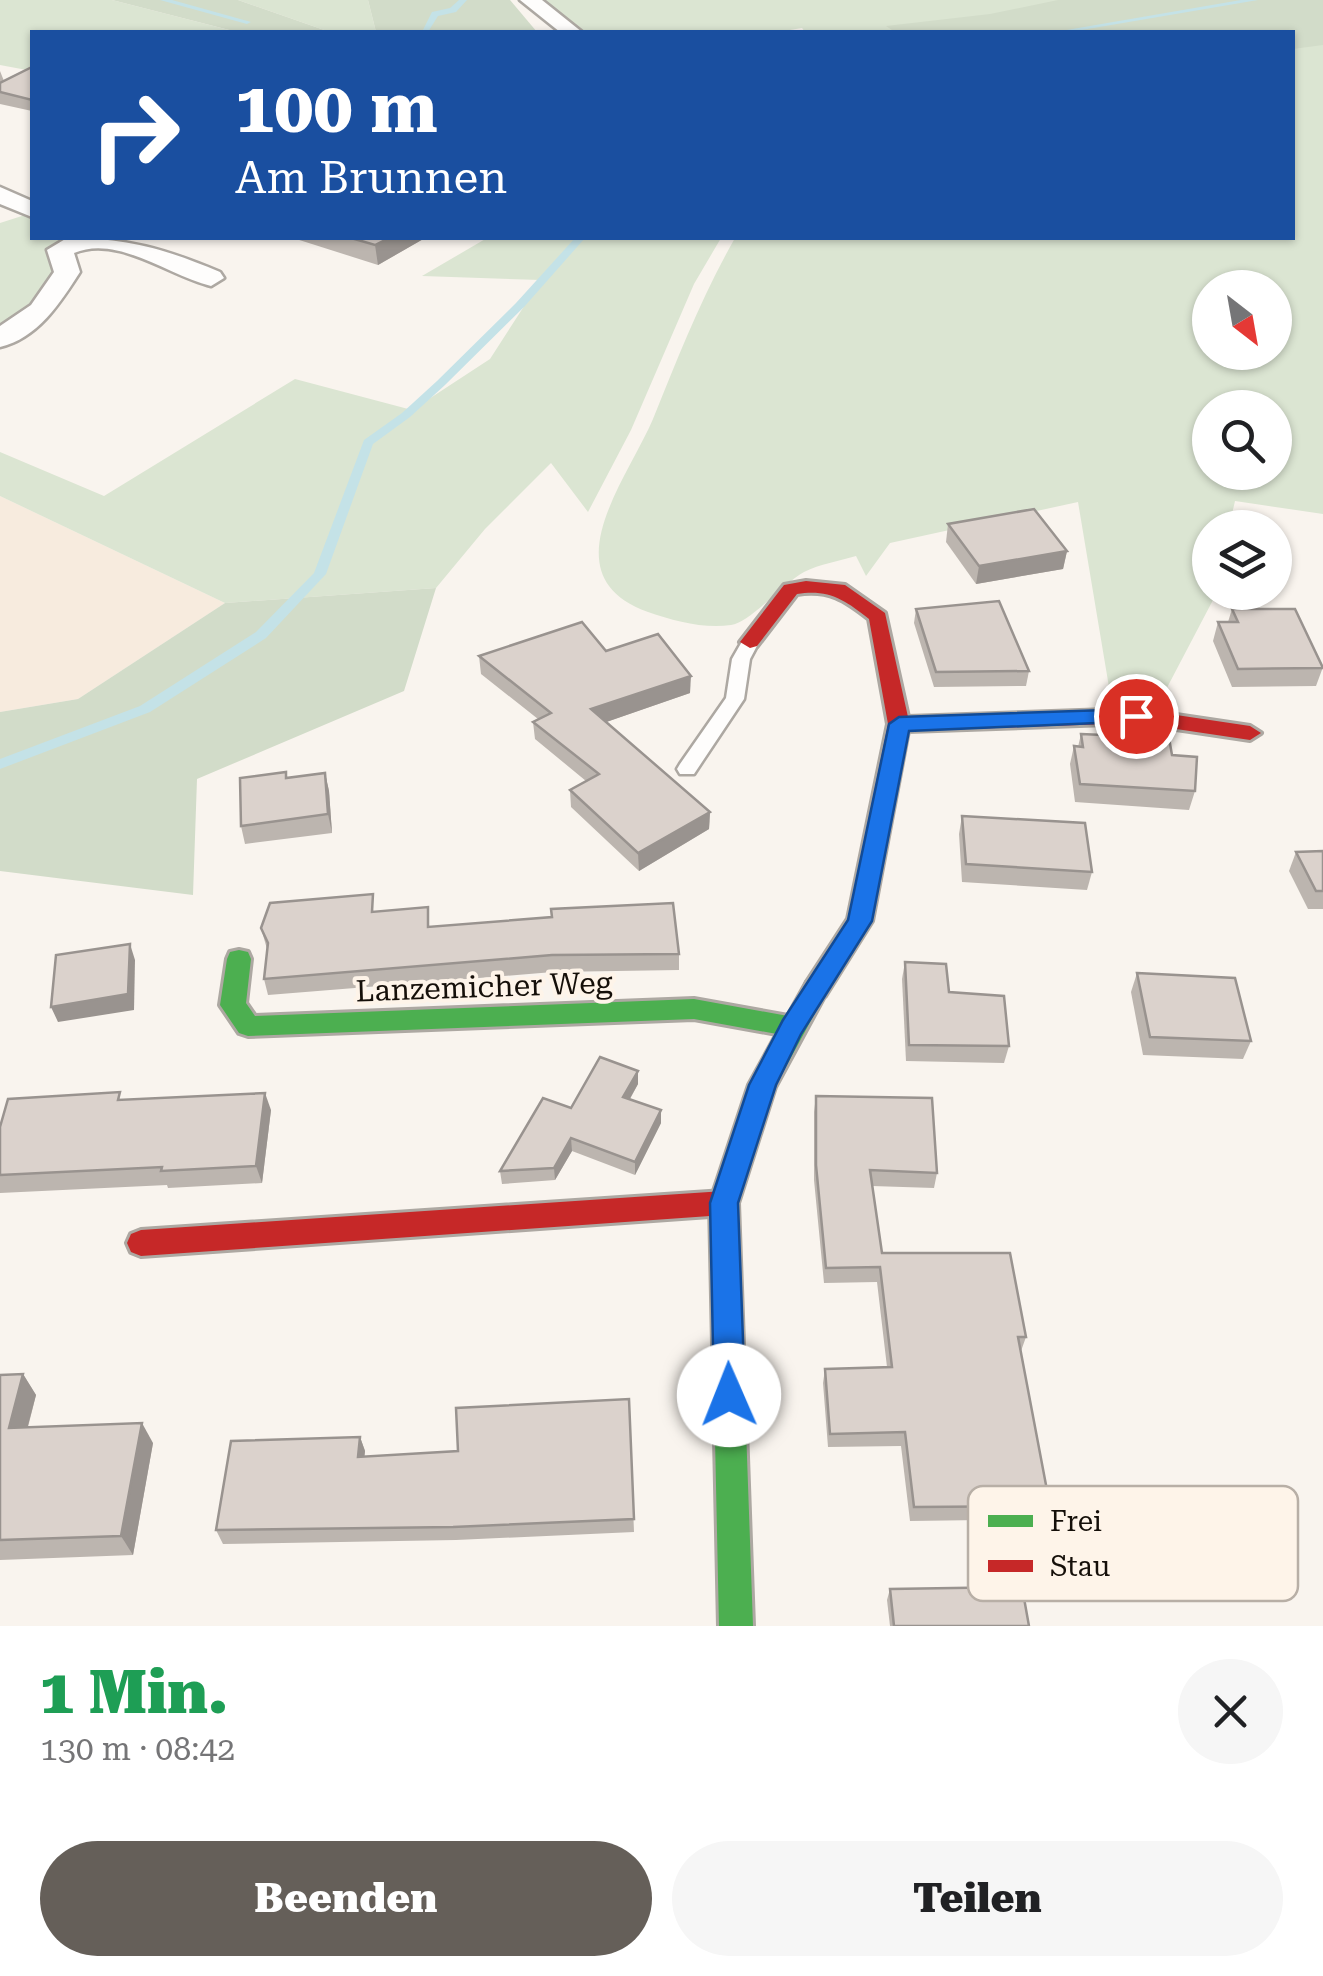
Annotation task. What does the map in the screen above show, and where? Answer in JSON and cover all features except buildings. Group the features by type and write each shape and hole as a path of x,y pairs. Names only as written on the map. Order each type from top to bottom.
{"street":[{"path":"530,0 569,30"},
{"path":"0,194 30,209"},
{"path":"0,339 41,311 67,272 60,250 82,240"},
{"path":"96,240 155,254 212,278"},
{"path":"736,1626 724,1203 762,1085 792,1027 860,921 899,724 878,618 847,592 827,583 791,589 750,642"},
{"path":"899,724 1136,716 1250,732"},
{"name":"Lanzemicher Weg","path":"239,960 233,1005 248,1026 694,1009 792,1027"},
{"path":"141,1244 724,1203"}],"lane":[{"path":"687,769 735,699 741,658 750,642"}],"shaded area":[{"path":"0,496 225,603 78,699 0,712"}],"green space":[{"path":"0,0 112,0 229,30 30,30 30,71 0,65"},
{"path":"112,0 238,0 324,30 229,30"},
{"path":"238,0 368,0 376,30 324,30"},
{"path":"368,0 510,0 535,30 376,30"},
{"path":"531,0 1323,0 1323,514 1235,501 1233,510 1192,510 1192,610 1208,610 1160,701 1111,699 1078,502 890,543 866,576 856,556 816,567 796,577 739,623 731,625 679,621 648,612 618,596 603,575 599,551 603,525 701,304 734,240 1295,240 1295,30 566,30 540,13"},
{"path":"1058,0 1323,0 1323,45 1295,49 1295,30 892,30 886,26 990,14"},
{"path":"25,215 30,218 30,240 65,240 56,268 41,292 0,334 0,223"},
{"path":"484,240 720,240 694,284 631,430 588,512 551,463 485,529 436,588 225,603 0,496 0,452 104,496 295,379 412,410 490,359 541,280 422,276"},
{"path":"436,588 404,691 197,779 193,895 0,871 0,712 78,699 225,603"}],"waterway":[{"path":"164,0 247,22"},
{"path":"426,30 435,14 453,10 463,0"},
{"path":"1071,30 1254,0"},
{"path":"0,764 145,709 261,635 320,574 368,442 441,383 520,305 578,240"}],"traffic: fast":[{"path":"239,959 233,1005 248,1026 694,1009 792,1027"},
{"path":"736,1626 724,1203 762,1085 816,989"}],"traffic: jam":[{"path":"750,642 791,589 819,586 847,594 878,617 899,724 860,921 816,989"},
{"path":"899,724 1136,716 1250,733"},
{"path":"141,1243 724,1203"}],"route":[{"path":"729,1395 724,1203 762,1085 792,1027 860,921 899,724 1136,716"}]}
